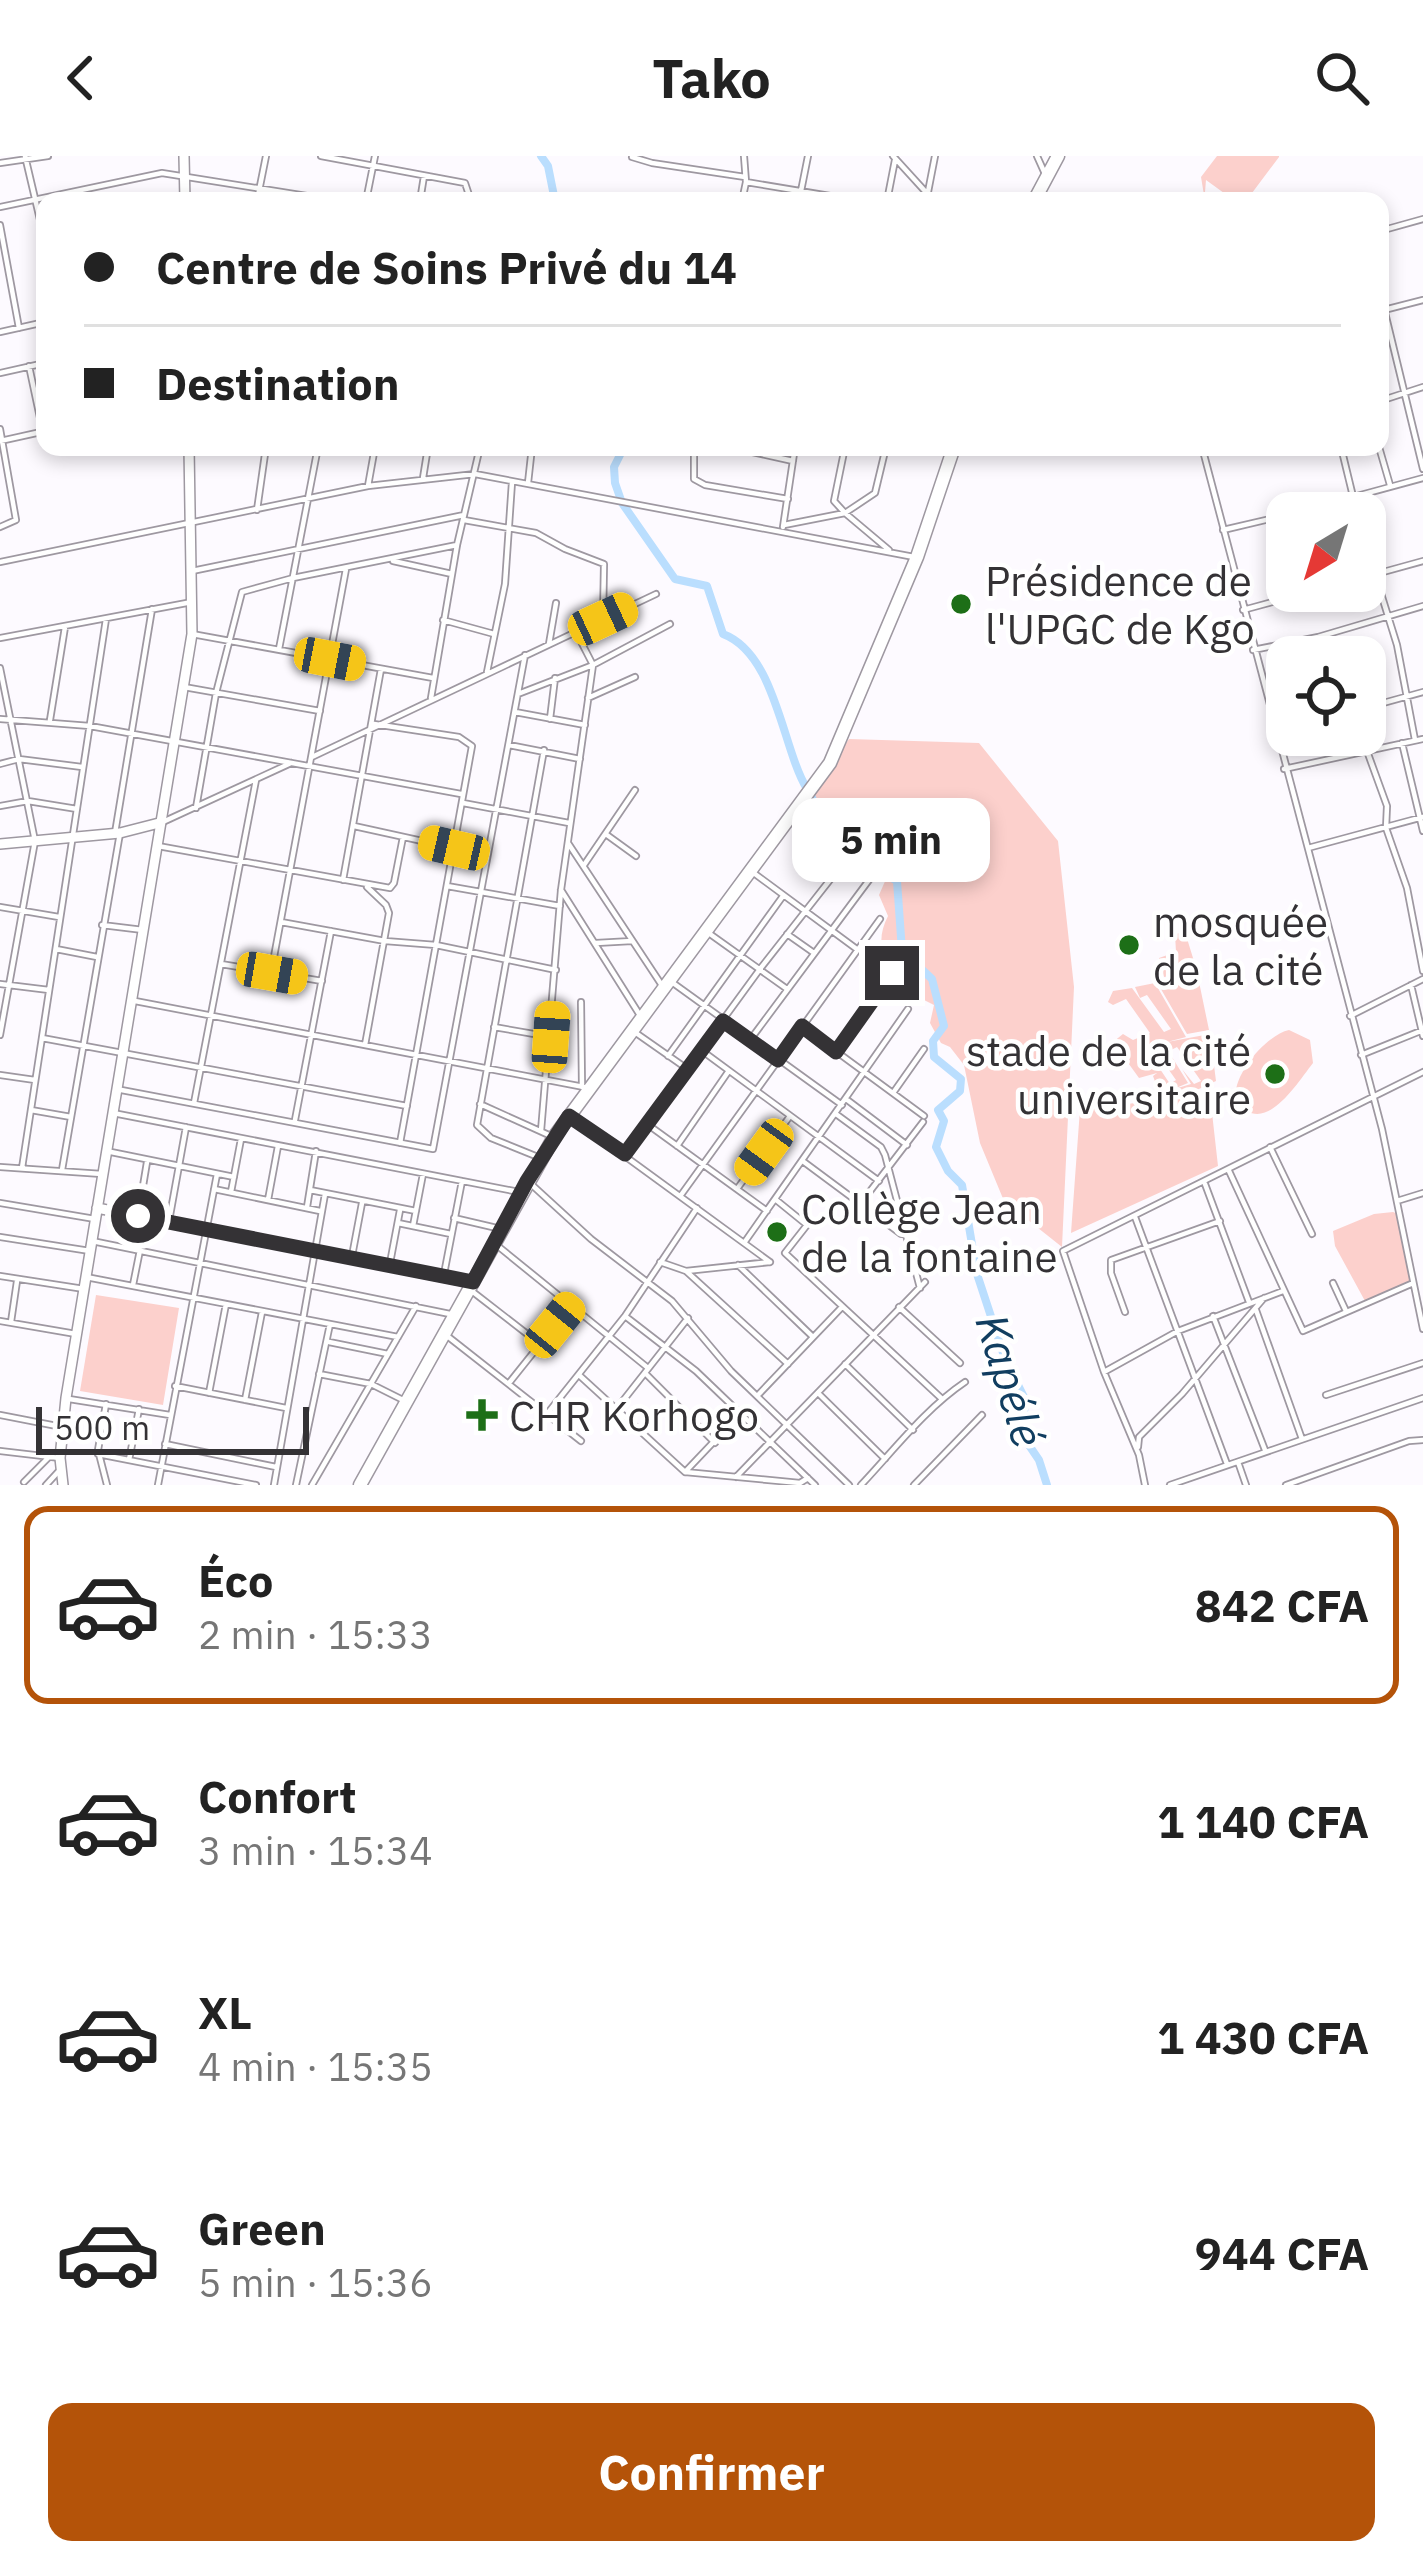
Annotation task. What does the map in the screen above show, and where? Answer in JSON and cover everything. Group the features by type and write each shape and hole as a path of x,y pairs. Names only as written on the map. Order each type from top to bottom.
{"main road":[{"path":"184,156 185,192"},
{"path":"1038,192 1058,156"},
{"path":"62,1485 56,1461 192,634 189,456"},
{"path":"366,1482 541,1158 547,1134 569,1116 830,763 917,558 949,456"},
{"path":"0,844 117,833 160,823"},
{"path":"96,1214 206,1228 444,1274 472,1286"}],"street":[{"path":"0,163 48,156"},
{"path":"259,192 266,156"},
{"path":"321,156 466,183 468,192"},
{"path":"368,192 375,156"},
{"path":"744,156 744,192"},
{"path":"802,190 808,156"},
{"path":"928,192 935,156"},
{"path":"1037,156 1046,176"},
{"path":"632,157 813,192"},
{"path":"895,157 926,192"},
{"path":"889,192 895,157"},
{"path":"26,158 36,204"},
{"path":"77,192 162,173 280,192"},
{"path":"421,192 424,176"},
{"path":"0,206 35,200"},
{"path":"1389,228 1423,219"},
{"path":"0,225 19,328"},
{"path":"1389,308 1423,300"},
{"path":"0,332 36,324"},
{"path":"1366,492 1423,474 1389,340"},
{"path":"0,373 36,365"},
{"path":"29,366 36,397"},
{"path":"1389,399 1423,387"},
{"path":"0,429 16,520 0,527"},
{"path":"1,441 36,434"},
{"path":"256,510 265,456"},
{"path":"279,649 316,456"},
{"path":"368,486 373,456"},
{"path":"424,478 427,456"},
{"path":"431,698 457,545 478,456"},
{"path":"528,485 531,456"},
{"path":"694,456 694,478 705,485 788,499"},
{"path":"770,456 793,461"},
{"path":"783,529 794,456"},
{"path":"843,456 835,501 892,553"},
{"path":"783,529 845,513 874,493 884,456"},
{"path":"1204,456 1266,699"},
{"path":"1343,456 1352,492"},
{"path":"1381,456 1390,485"},
{"path":"0,562 368,486 475,474 917,558"},
{"path":"487,672 505,584 512,482"},
{"path":"191,571 463,517 536,533 604,564 603,619"},
{"path":"1223,530 1266,520"},
{"path":"196,808 227,640 242,592 457,545"},
{"path":"386,560 452,574"},
{"path":"1386,571 1423,561"},
{"path":"272,973 346,568"},
{"path":"311,757 656,594"},
{"path":"0,638 192,602"},
{"path":"549,644 556,603"},
{"path":"1243,610 1266,604"},
{"path":"1253,650 1318,637 1423,606"},
{"path":"62,1170 152,609"},
{"path":"1385,612 1419,740 1386,747"},
{"path":"22,1168 106,619"},
{"path":"443,620 494,634"},
{"path":"518,694 593,665 670,624"},
{"path":"50,720 65,627"},
{"path":"480,1104 547,1134 561,890 593,665 576,632"},
{"path":"192,634 433,678"},
{"path":"116,1089 433,1149 525,655"},
{"path":"0,668 35,841 0,1035"},
{"path":"343,880 381,669"},
{"path":"588,698 635,677"},
{"path":"550,719 555,678"},
{"path":"182,687 320,711"},
{"path":"1386,702 1423,692"},
{"path":"515,712 584,725"},
{"path":"0,719 91,726 464,794"},
{"path":"372,726 468,740 472,746 400,1143"},
{"path":"1402,743 1423,831"},
{"path":"509,745 580,758"},
{"path":"541,1158 477,1125 544,750"},
{"path":"1281,756 1372,1095 1423,1329"},
{"path":"1284,769 1344,756"},
{"path":"1351,1016 1423,975 1407,888 1386,828 1387,806 1369,756"},
{"path":"0,764 19,760 82,767"},
{"path":"160,823 291,763"},
{"path":"194,1103 256,780"},
{"path":"584,866 634,790"},
{"path":"0,806 28,801 77,809"},
{"path":"463,803 569,823"},
{"path":"1308,848 1421,818"},
{"path":"353,826 454,848"},
{"path":"605,834 636,856"},
{"path":"158,846 364,885 393,886 403,837"},
{"path":"568,842 632,941 666,983 907,1144"},
{"path":"625,1154 844,862"},
{"path":"750,870 857,950"},
{"path":"750,1040 875,872"},
{"path":"364,885 386,905 385,941 365,1045"},
{"path":"446,886 560,906"},
{"path":"561,890 641,1017"},
{"path":"668,1056 783,896"},
{"path":"0,907 61,917"},
{"path":"680,1196 880,919"},
{"path":"281,922 436,945 556,970"},
{"path":"102,925 143,929"},
{"path":"295,1121 331,931"},
{"path":"706,931 788,989"},
{"path":"787,934 814,953"},
{"path":"594,943 632,941"},
{"path":"56,949 97,957"},
{"path":"220,964 322,981"},
{"path":"836,1052 892,973"},
{"path":"0,984 49,990"},
{"path":"1361,1054 1423,1032 1412,985"},
{"path":"131,1000 586,1087 581,1002"},
{"path":"745,1243 908,1010"},
{"path":"802,1026 923,1119 861,1203"},
{"path":"494,1027 551,1037"},
{"path":"632,1030 687,1069"},
{"path":"42,1038 406,1106"},
{"path":"893,1093 924,1049"},
{"path":"701,1050 878,1181"},
{"path":"677,1146 730,1070"},
{"path":"1145,1485 1063,1251 1423,1072"},
{"path":"0,1075 35,1080"},
{"path":"32,1110 71,1117"},
{"path":"112,1113 423,1174 524,1187 688,1318 758,1396 849,1485"},
{"path":"736,1477 923,1285 881,1147 836,1114"},
{"path":"737,1190 790,1115"},
{"path":"569,1116 770,1262 686,1271"},
{"path":"647,1124 767,1211"},
{"path":"169,1221 186,1127"},
{"path":"231,1192 242,1137"},
{"path":"268,1199 279,1144"},
{"path":"1270,1147 1312,1234"},
{"path":"106,1151 234,1177"},
{"path":"307,1208 316,1151"},
{"path":"138,1216 148,1160"},
{"path":"802,1160 906,1234"},
{"path":"0,1167 102,1174"},
{"path":"1228,1171 1303,1331 1413,1284"},
{"path":"158,1485 218,1174"},
{"path":"413,1226 423,1174"},
{"path":"444,1274 462,1181"},
{"path":"1204,1182 1249,1302"},
{"path":"214,1189 321,1211"},
{"path":"310,1190 416,1211"},
{"path":"1397,1201 1423,1192"},
{"path":"274,1485 325,1194"},
{"path":"775,1199 807,1225 785,1253 941,1399"},
{"path":"352,1256 363,1201"},
{"path":"0,1203 96,1214"},
{"path":"390,1264 400,1208"},
{"path":"547,1414 609,1338 697,1208"},
{"path":"1135,1217 1227,1464"},
{"path":"454,1218 502,1229"},
{"path":"1125,1312 1111,1260 1220,1221"},
{"path":"397,1223 451,1234"},
{"path":"0,1237 140,1250 456,1315"},
{"path":"495,1243 646,1370 715,1443"},
{"path":"133,1286 140,1250"},
{"path":"660,1262 686,1271 788,1364"},
{"path":"738,1265 813,1337"},
{"path":"0,1276 84,1289"},
{"path":"86,1276 398,1337"},
{"path":"11,1322 18,1279"},
{"path":"1333,1283 1346,1312"},
{"path":"472,1286 540,1344"},
{"path":"1104,1372 1178,1330 1283,1291"},
{"path":"1138,1455 1139,1437 1264,1298"},
{"path":"209,1393 226,1304"},
{"path":"312,1485 416,1306"},
{"path":"508,1383 571,1306"},
{"path":"758,1396 842,1307"},
{"path":"899,1307 960,1363"},
{"path":"1256,1310 1303,1439"},
{"path":"245,1400 262,1312"},
{"path":"625,1316 741,1413 815,1485"},
{"path":"1213,1316 1265,1450"},
{"path":"618,1406 688,1318"},
{"path":"0,1321 76,1334"},
{"path":"296,1485 330,1324"},
{"path":"446,1335 580,1442"},
{"path":"326,1341 388,1354"},
{"path":"1326,1395 1423,1363"},
{"path":"845,1364 913,1430"},
{"path":"319,1374 371,1384 408,1403"},
{"path":"579,1375 686,1472 800,1483 808,1478"},
{"path":"861,1485 941,1399 965,1382"},
{"path":"175,1386 286,1408"},
{"path":"818,1394 885,1460"},
{"path":"66,1398 170,1415"},
{"path":"1170,1485 1423,1398"},
{"path":"106,1404 98,1454 107,1485"},
{"path":"129,1460 139,1409"},
{"path":"686,1472 741,1413"},
{"path":"0,1415 62,1427"},
{"path":"914,1485 982,1415"},
{"path":"1286,1485 1423,1440"},
{"path":"165,1444 276,1467"},
{"path":"0,1451 56,1461"},
{"path":"98,1454 256,1485"},
{"path":"1238,1460 1246,1485"},
{"path":"24,1482 56,1461"},
{"path":"46,1485 56,1461"},
{"path":"197,1485 203,1475"}],"shaded area":[{"path":"1217,156 1279,156 1253,192 1223,192 1206,180 1204,192 1201,177"},
{"path":"849,739 979,743 1058,841 1074,987 1062,1247 1004,1201 980,1143 964,1065 941,1043 930,1023 934,1005 918,997 923,984 920,978 897,969 884,954 882,936 888,916 879,895 886,879 881,849 811,794"},
{"path":"1185,932 1197,971 1164,977 1159,958 1176,952 1175,934"},
{"path":"1198,977 1209,1030 1187,1034 1158,984"},
{"path":"1155,983 1186,1037 1167,1042 1210,1034 1216,1081 1184,1096 1161,1098 1153,1076 1157,1073 1139,1078 1113,1042 1123,1034 1133,1040 1150,1033 1126,999 1113,1005 1108,1002 1113,991 1132,988 1164,1032 1171,1029 1147,995 1140,998 1135,987","holes":["1165,1041 1171,1050 1177,1047 1201,1081 1194,1084 1182,1069 1191,1084 1171,1090 1188,1083 1164,1044 1152,1046 1176,1080 1170,1084 1141,1047"]},
{"path":"1289,1030 1310,1040 1313,1063 1278,1105 1257,1114 1246,1111 1236,1100 1239,1080 1270,1040"},
{"path":"1210,1095 1218,1166 1071,1233 1080,1109"},
{"path":"1374,1214 1398,1214 1412,1281 1365,1301 1335,1246 1333,1231"},
{"path":"96,1295 179,1308 163,1405 80,1391"}],"waterway":[{"path":"541,156 553,192"},
{"path":"620,456 614,467 622,503 675,579 707,586 723,634 741,645 766,681 807,789"},
{"name":"Kapélé","path":"811,795 849,843 897,881 902,951 932,979 944,1026 933,1041 934,1057 961,1079 960,1091 938,1110 944,1121 936,1147 948,1171 962,1185 977,1274 1005,1359 1026,1401 1020,1432 1039,1460 1047,1485"}],"place":[{"name":"Présidence de l'UPGC de Kgo","path":"961,604"},
{"name":"mosquée de la cité","path":"1129,945"},
{"name":"stade de la cité universitaire","path":"1275,1074"},
{"name":"Collège Jean de la fontaine","path":"777,1232"},
{"name":"CHR Korhogo","path":"482,1415"}],"route":[{"path":"138,1216 473,1282 527,1181 569,1116 625,1154 723,1021 778,1060 802,1026 836,1052 892,973"}]}
